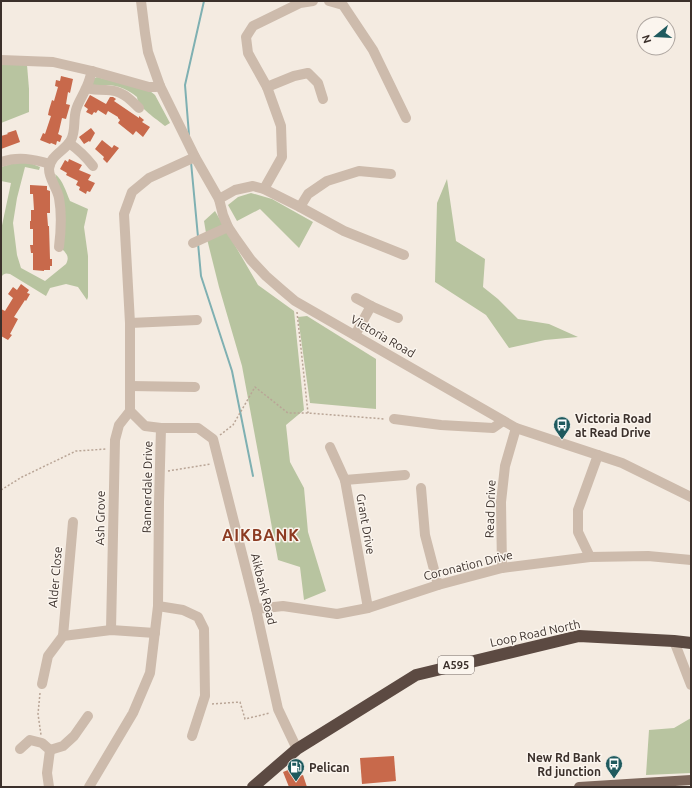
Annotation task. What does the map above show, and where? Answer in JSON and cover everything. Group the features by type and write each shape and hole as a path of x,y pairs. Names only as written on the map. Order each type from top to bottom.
{"highway":[{"name":"Loop Road North","path":"254,787 297,749 416,675 579,636 691,643"}],"main road":[{"path":"579,787 691,780"}],"street":[{"name":"Victoria Road","path":"141,1 148,52 160,86 194,157 219,199 223,216 228,227 250,260 266,276 296,301 516,428 622,463 691,497"},
{"path":"264,188 282,157 281,126 267,87 248,53 246,36 252,26 300,3 313,1"},
{"path":"329,1 345,3 373,50 406,118"},
{"path":"1,60 53,62 149,86 160,86"},
{"path":"59,247 61,226 59,198 52,181 50,164 52,159 72,139 75,129 76,110 79,100 87,88 92,71"},
{"path":"267,87 294,76 308,73 318,83 323,99"},
{"path":"87,88 120,93 127,96 139,108"},
{"path":"69,143 86,157 93,166"},
{"path":"130,411 130,323 124,214 132,192 149,178 194,157"},
{"path":"1,162 15,158 27,158 50,164"},
{"path":"300,207 308,194 327,181 359,171 391,174"},
{"path":"219,199 236,190 253,186 264,188 344,231 404,255"},
{"path":"193,243 228,227"},
{"path":"356,298 370,306 398,318"},
{"path":"355,335 370,306"},
{"path":"130,323 198,320"},
{"path":"130,386 195,387"},
{"name":"Rannerdale Drive","path":"89,787 133,713 150,673 158,606 161,428 145,426 130,411"},
{"name":"Ash Grove","path":"111,630 115,440 120,425 130,411"},
{"path":"394,419 441,425 493,428 504,421"},
{"path":"161,428 198,428 213,439"},
{"name":"Read Drive","path":"502,568 501,502 505,466 516,428"},
{"name":"Aikbank Road","path":"213,439 256,609 279,711 297,749"},
{"name":"Grant Drive","path":"330,447 345,480 368,608"},
{"path":"590,557 578,532 578,510 598,455"},
{"path":"345,480 405,475"},
{"path":"421,488 425,535 438,585"},
{"name":"Alder Close","path":"63,636 74,522"},
{"name":"Coronation Drive","path":"256,609 283,606 337,614 368,608 438,585 502,568 590,557 648,556 691,560"},
{"path":"158,606 183,610 198,617 204,629 205,696 192,736"},
{"path":"42,684 48,656 63,636 111,630 155,633"},
{"path":"674,641 691,685"},
{"path":"50,750 63,746 74,736 88,716"},
{"path":"20,749 30,740 42,743 50,750"},
{"path":"49,787 47,773 50,750"}],"path":[{"path":"296,301 308,413"},
{"path":"213,439 233,425 255,387 288,413 394,419"},
{"path":"1,490 22,477 76,451 115,449"},
{"path":"160,472 219,462"},
{"path":"42,684 38,714 42,743"},
{"path":"202,705 240,702 245,719 279,711"}],"green space":[{"path":"1,64 27,65 29,112 1,123"},
{"path":"97,77 150,91 155,95 170,123 165,126 148,113 138,101 137,97 127,90 111,85 93,87 93,79"},
{"path":"14,163 30,163 40,167 39,170 25,167 17,198 13,223 17,255 21,268 45,281 67,262 68,257 63,250 55,174 62,183 70,201 88,209 84,227 88,256 87,300 78,287 66,284 50,288 46,296 10,274 7,273 1,277 1,230 11,183 1,181 1,167"},
{"path":"447,179 456,241 485,259 483,287 498,299 518,319 549,324 578,337 545,340 509,348 486,315 435,282 437,203"},
{"path":"251,193 272,199 313,222 299,248 260,209 237,221 228,205 238,197"},
{"path":"215,211 258,285 294,311 304,410 286,425 290,462 304,488 308,532 326,591 304,600 300,567 278,560 242,366 207,239 204,221"},
{"path":"307,316 376,359 376,409 310,403 298,317"},
{"path":"691,718 691,773 646,775 649,730 674,728"}],"building":[{"path":"61,76 73,79 70,93 68,92 66,104 70,105 66,119 62,118 58,134 62,136 60,142 57,141 56,145 40,140 43,133 45,134 51,116 48,115 52,100 54,101 58,87 55,86 56,80 60,81"},
{"path":"90,95 106,104 110,97 113,97 116,99 114,101 139,118 139,116 144,120 142,122 150,127 143,137 136,131 133,135 118,123 120,120 118,117 108,111 106,115 98,110 92,115 86,112 88,109 84,106"},
{"path":"91,128 95,133 90,142 89,141 84,144 79,137"},
{"path":"16,130 20,142 1,149 1,136"},
{"path":"102,140 112,148 114,145 119,148 107,163 103,159 104,157 95,149"},
{"path":"69,159 82,165 79,170 91,175 88,180 95,183 90,192 87,191 86,194 79,190 80,187 76,185 78,181 66,175 67,173 60,169 65,160 68,162"},
{"path":"30,185 47,186 47,190 50,191 50,213 47,213 50,259 52,259 52,266 50,266 50,270 33,270 33,253 31,253 30,245 33,245 33,229 30,229 30,221 31,210 34,210 33,194 30,194"},
{"path":"21,284 29,290 27,293 30,294 14,317 18,319 10,334 12,335 8,340 1,336 1,309 5,311 13,298 8,294 13,287 17,290"},
{"path":"394,756 396,781 362,784 360,758"},
{"name":"Pelican","path":"293,768 296,777 303,775 307,787 289,787 283,772"}],"waterway":[{"path":"189,135 185,85 204,1"},
{"path":"191,162 198,237"},
{"path":"198,243 201,276 232,371 253,476"}],"place":[{"name":"Victoria Road at Read Drive","path":"562,440"},
{"name":"New Rd Bank Rd junction","path":"614,779"},
{"name":"Pelican","path":"296,782"}],"district":[{"name":"AIKBANK","path":"261,535"}]}
